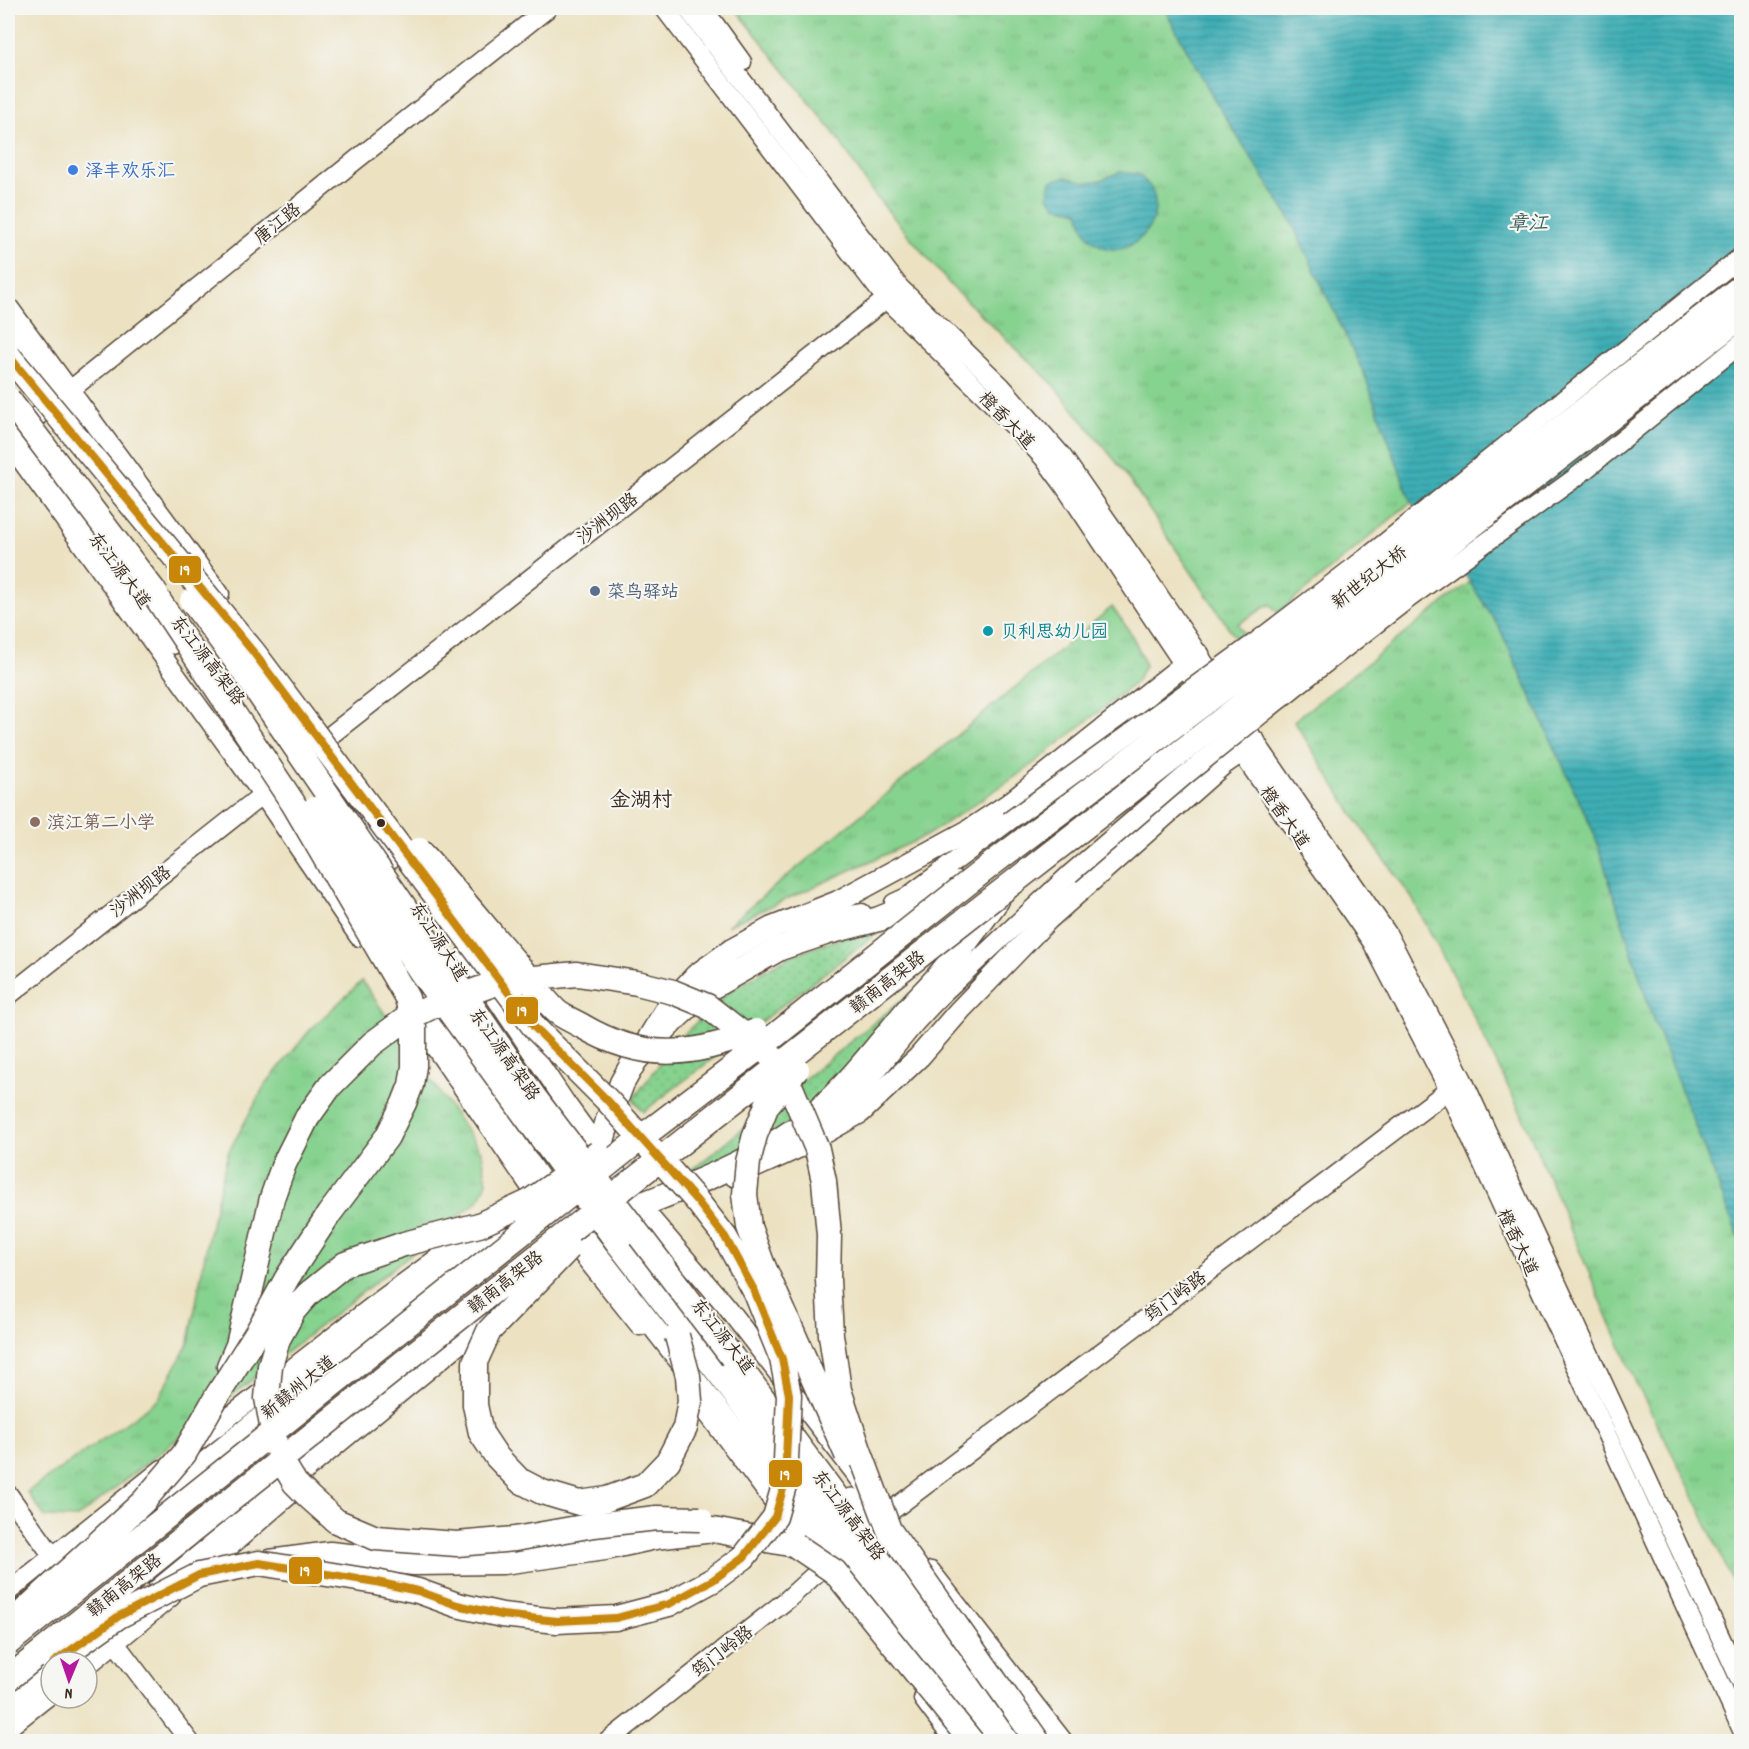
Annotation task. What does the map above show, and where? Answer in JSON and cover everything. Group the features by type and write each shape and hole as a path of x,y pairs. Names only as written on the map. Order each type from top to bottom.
{"highway":[{"name":"新世纪大桥","path":"993,863 1381,569 1742,286"},
{"name":"新世纪大桥","path":"1005,890 1742,316"},
{"path":"8,355 254,653 535,1028 608,1101 697,1201 724,1237 755,1292 782,1359 789,1395 785,1482 775,1517 744,1557 713,1580 669,1604 616,1618 556,1621 502,1615 457,1605 418,1591 376,1582 259,1563"},
{"name":"东江源高架路","path":"8,355 240,666 534,1097 1019,1742"},
{"name":"东江源高架路","path":"8,399 147,584 226,677 421,972 618,1243 722,1377 993,1742"},
{"path":"8,1626 143,1502 184,1454 258,1331 286,1278 323,1223 387,1137 411,1085 414,1066 414,1027 407,998 293,803 147,584"},
{"path":"320,744 450,884 556,1011 599,1036 625,1047 653,1052 679,1052 709,1046 739,1038 766,1027 993,863"},
{"path":"635,1060 673,1020 706,990 738,971 780,948 879,919 939,895 993,863"},
{"name":"赣南高架路","path":"8,1643 651,1130 772,1038 993,863"},
{"path":"634,1208 688,1187 744,1161 795,1129 823,1108 937,978 1005,890"},
{"path":"1005,890 807,1059 766,1105 748,1162 745,1194 749,1227 762,1263 842,1447 888,1522 1040,1742"},
{"name":"赣南高架路","path":"8,1679 332,1418 1005,890"},
{"path":"217,1396 238,1345 269,1210 284,1164 307,1118 324,1094 372,1044 403,1021 435,1005 502,981 577,974 637,983 673,992 707,1006 738,1029 770,1055 803,1112 817,1149 824,1180 829,1235 828,1280 831,1335 839,1390 859,1450 888,1522"},
{"path":"772,1038 678,1096 529,1202 479,1225 404,1244 345,1264 309,1294 294,1310 278,1339 270,1366 267,1398 275,1443 283,1463 296,1483 336,1521 376,1538 457,1544 515,1539 594,1525 668,1518 700,1519 736,1524 795,1545 835,1572 971,1742"},
{"path":"618,1243 677,1336 688,1376 690,1401 686,1428 668,1461 645,1485 607,1498 579,1503 542,1492 519,1480 497,1457 482,1433 474,1405 475,1362 489,1331 563,1253 678,1166 802,1049"},
{"path":"71,1650 119,1617 199,1575 259,1563 330,1554 414,1563 503,1562 712,1530 795,1545"},
{"path":"8,1695 39,1672"}],"main road":[{"name":"东江源大道","path":"8,327 64,394 320,744 494,1024 598,1156 714,1325 963,1636 1040,1742"},
{"name":"东江源大道","path":"10,433 208,689 267,791 542,1197 971,1742"},
{"path":"598,1156 622,1083 669,1004 696,975 731,950 771,928 837,902 968,831 1009,804 1192,660"},
{"path":"694,1191 799,1147 861,1112 920,1057 952,1018 1048,919 1223,764 1248,747"},
{"name":"新赣州大道","path":"8,1621 428,1283 598,1156"},
{"path":"83,1650 465,1336 634,1208"},
{"path":"8,1710 39,1685"}],"street":[{"name":"唐江路","path":"10,433 64,394 548,8"},
{"name":"橙香大道","path":"664,8 886,299 986,397 1042,457 1192,660"},
{"name":"橙香大道","path":"687,8 900,288 1001,386 1062,456 1372,942 1456,1084 1742,1684"},
{"path":"703,8 726,38 807,165"},
{"path":"696,975 772,936 827,919 868,912 907,897 1257,641 1371,554 1742,256"},
{"name":"沙洲坝路","path":"320,744 900,288"},
{"path":"8,306 64,394"},
{"path":"634,1208 694,1191 748,1168 813,1130 855,1097 915,1023 943,993 1070,874 1187,774 1408,599 1575,478 1742,343"},
{"name":"沙洲坝路","path":"8,996 267,791"},
{"name":"橙香大道","path":"1456,1084 1742,1730"},
{"name":"筠门岭路","path":"888,1522 1456,1084"},
{"path":"8,1592 52,1555 379,1301 542,1197"},
{"path":"634,1208 725,1305 888,1522 1064,1742"},
{"path":"99,1657 582,1246"},
{"path":"8,1494 52,1555"},
{"path":"829,1562 955,1742"},
{"name":"筠门岭路","path":"607,1742 788,1599 829,1562"},
{"path":"116,1644 190,1742"},
{"path":"8,1728 39,1703"}],"green space":[{"path":"735,8 1164,8 1216,102 1290,219 1365,376 1411,502 1278,613 1270,604 1238,624 1249,643 1241,646 1122,469 1051,382 952,287 873,193 837,137"},
{"path":"1470,582 1499,627 1594,833 1653,1019 1741,1243 1741,1600 1693,1494 1636,1383 1521,1113 1462,993 1412,898 1357,821 1294,721"},
{"path":"1112,607 1132,635 1145,666 1136,682 1024,771 926,836 727,926"},
{"path":"894,920 643,1112 633,1099 679,1039 728,992 790,956"},
{"path":"362,981 482,1153 487,1182 479,1200 77,1518 45,1517 27,1492 159,1398 189,1342 208,1238 228,1153 265,1085 311,1029"},
{"path":"912,992 844,1074 787,1125 735,1158 687,1174"}],"water":[{"name":"章江","path":"1164,8 1741,8 1741,1243 1653,1019 1594,833 1499,627 1470,582 1411,502 1365,376 1290,219 1216,102"},
{"path":"1120,172 1138,174 1152,190 1155,206 1153,220 1146,232 1126,247 1113,249 1101,246 1089,237 1079,211 1056,206 1048,196 1051,181 1065,177 1087,182 1101,180"}],"transit line":[{"name":"19","path":"8,355 254,653 535,1028 608,1101 697,1201 725,1237 755,1292 782,1359 789,1395 785,1482 775,1517 744,1557 713,1580 669,1604 616,1618 557,1621 502,1615 457,1605 418,1591 376,1582 259,1563 199,1575 119,1616 71,1650"}],"place":[{"name":"泽丰欢乐汇","path":"73,170"},
{"name":"菜鸟驿站","path":"595,591"},
{"name":"贝利思幼儿园","path":"988,631"},
{"name":"滨江第二小学","path":"35,822"}],"district":[{"name":"金湖村","path":"641,799"}]}
